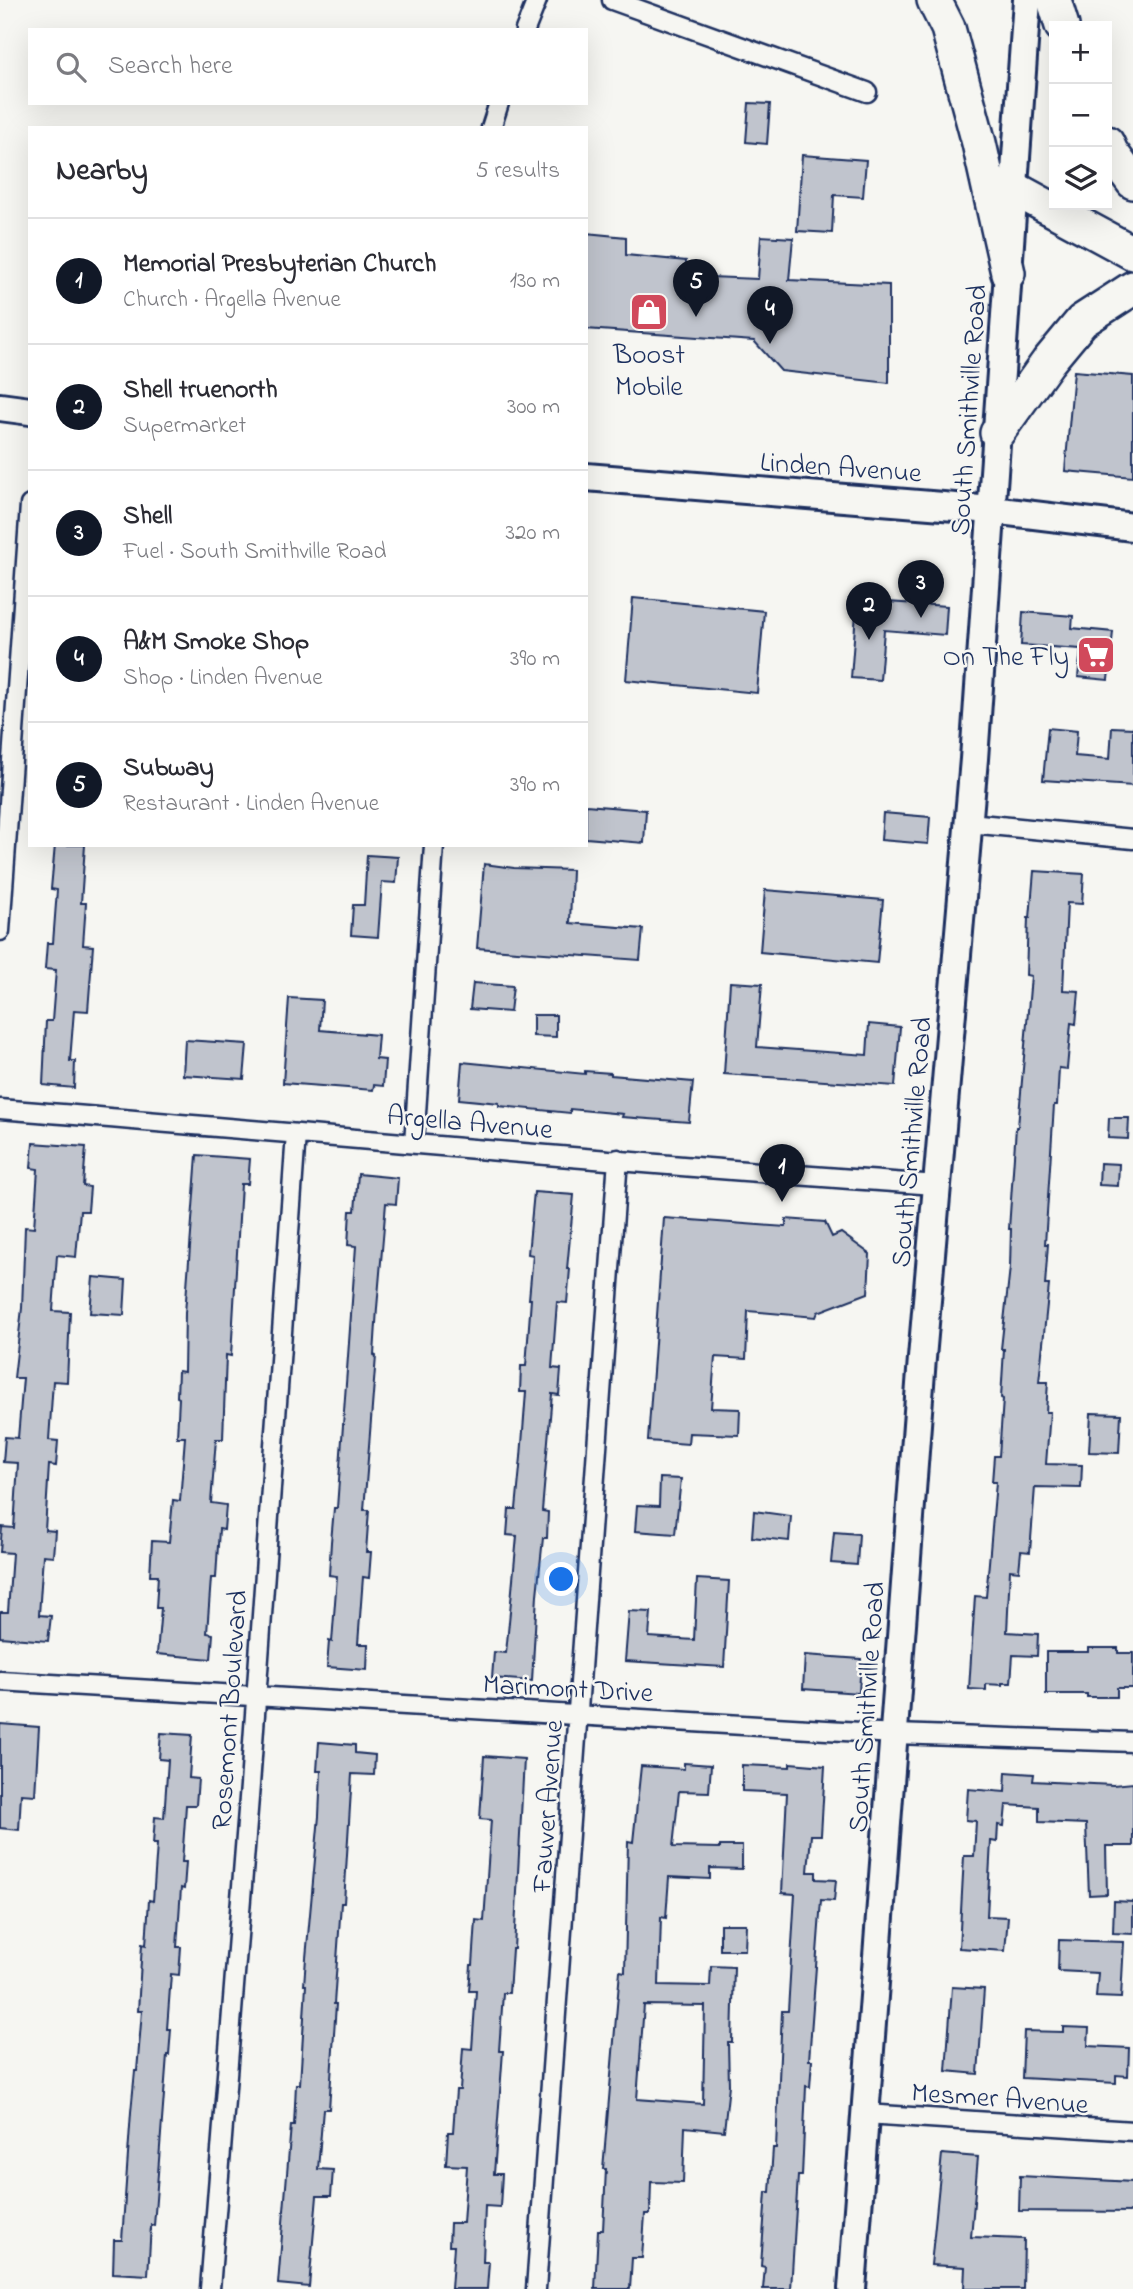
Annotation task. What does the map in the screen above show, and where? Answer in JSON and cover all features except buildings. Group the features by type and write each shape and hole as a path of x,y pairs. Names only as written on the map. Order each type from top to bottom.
{"highway":[{"path":"934,0 948,28 963,81 1008,273"},
{"path":"1054,0 1060,21"},
{"path":"1110,147 1133,182"},
{"path":"1013,188 1133,253"},
{"path":"997,433 1048,362 1082,321 1133,288"}],"main road":[{"name":"South Smithville Road","path":"852,2289 937,1185 969,823 1027,0"},
{"path":"0,407 28,411"},
{"name":"Linden Avenue","path":"588,477 992,510 1133,527"}],"street":[{"path":"526,28 537,0"},
{"path":"612,0 867,92"},
{"path":"492,126 498,105"},
{"path":"0,931 28,533"},
{"path":"969,823 1133,839"},
{"path":"414,1143 434,847"},
{"name":"Argella Avenue","path":"0,1109 937,1185"},
{"name":"Rosemont Boulevard","path":"210,2289 296,1134"},
{"name":"Fauver Avenue","path":"536,2289 618,1160"},
{"name":"Marimont Drive","path":"0,1681 895,1734 1133,1742"},
{"name":"Mesmer Avenue","path":"864,2114 1133,2131"}],"place":[{"name":"Boost Mobile","path":"649,312"},
{"name":"Subway","path":"696,317"},
{"name":"A&M Smoke Shop","path":"770,344"},
{"name":"Shell","path":"921,618"},
{"name":"Shell truenorth","path":"869,640"},
{"name":"On The Fly","path":"1096,655"},
{"name":"Memorial Presbyterian Church","path":"782,1202"}]}
